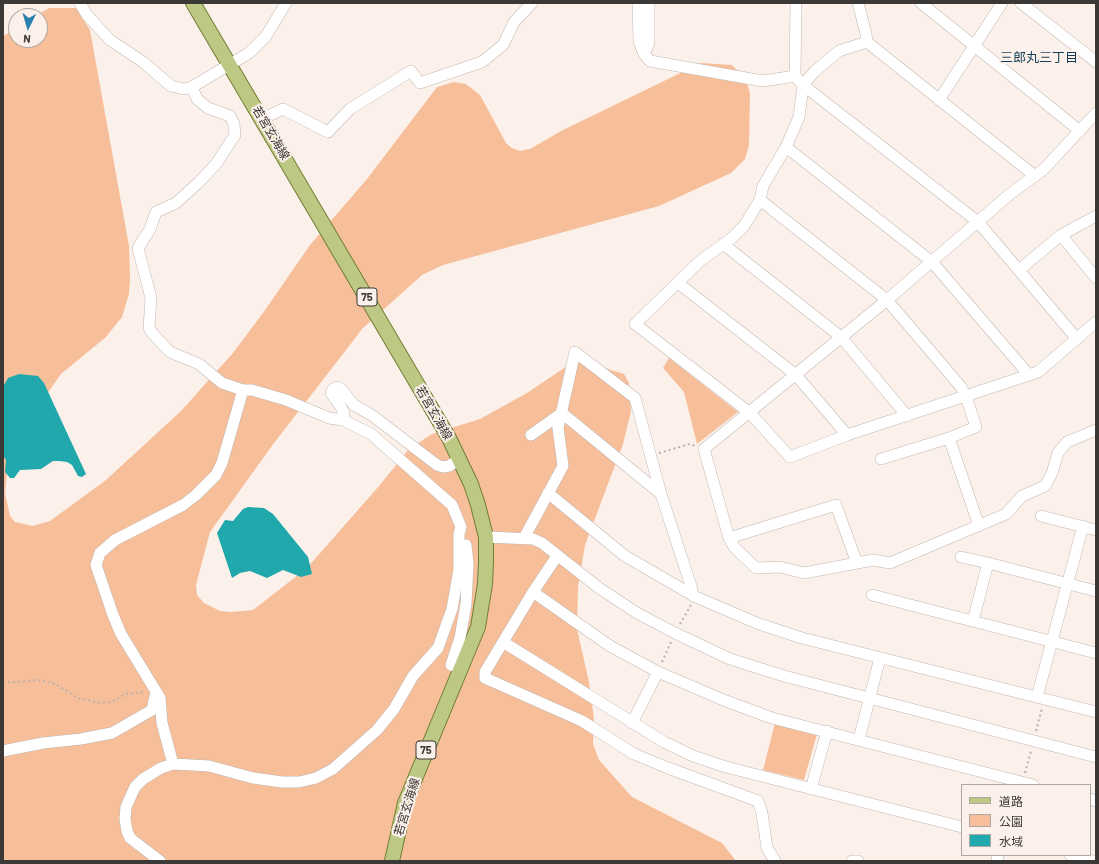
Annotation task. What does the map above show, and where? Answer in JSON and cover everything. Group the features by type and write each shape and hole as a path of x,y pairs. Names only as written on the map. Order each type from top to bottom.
{"main road":[{"name":"若宮玄海線","path":"193,3 449,438 460,459 478,506 486,537 485,584 482,611 476,633 462,669 427,747 406,803 392,861"}],"street":[{"path":"80,3 94,24 110,40 144,62 171,86 184,89 192,87 249,53 266,36 286,3"},
{"path":"262,119 283,108 328,132 350,109 411,71 420,83 482,62 503,45 514,22 532,3"},
{"path":"638,3 639,41 644,54 650,62 763,80 796,76"},
{"path":"644,54 649,43 649,3"},
{"path":"796,3 796,76 803,85 978,222 1077,339"},
{"path":"858,3 867,42 1035,176"},
{"path":"921,3 1080,130"},
{"path":"940,100 1002,3"},
{"path":"1021,3 1096,62"},
{"path":"867,42 839,51 814,72 803,85 799,117 786,147 763,186 760,200 744,226 732,238 700,261 635,324 750,413 790,457 847,435 1038,372 1096,322"},
{"path":"192,87 197,99 208,108 230,116 234,124 235,135 216,164 199,182 176,202 156,212 150,229 138,248 151,298 149,328 170,352 199,364 222,383 243,390 272,395 329,418 343,420 371,434 427,485 443,496 452,505 461,527 466,547 467,597 460,638 451,665 462,669"},
{"path":"1096,113 1035,176 1010,194 887,300 704,449 729,538 734,547 756,568 780,567 804,574 873,560 890,563 1006,514 1022,496 1044,486 1052,473 1058,453 1067,442 1096,430"},
{"path":"786,147 932,262 1028,375"},
{"path":"760,200 887,300 961,387 966,396 976,427 949,438 881,459"},
{"path":"1019,270 1061,235 1096,216"},
{"path":"1061,235 1096,278"},
{"path":"723,244 841,337 907,416"},
{"path":"678,283 796,375 847,435"},
{"path":"524,538 563,466 558,428 575,352 635,398 652,455 661,494 694,596"},
{"path":"343,420 344,414 331,392 333,388 337,387 341,389 354,405 372,416 437,465 443,467 449,466 460,459"},
{"path":"173,764 162,723 160,698 121,634 96,565 98,558 105,548 115,540 183,505 209,483 216,475 222,463 243,390"},
{"path":"531,435 562,413"},
{"path":"562,413 661,494"},
{"path":"949,438 979,526"},
{"path":"548,493 625,556 694,596 766,626 802,638 1096,712"},
{"path":"729,538 836,504 857,563"},
{"path":"1041,516 1096,530"},
{"path":"1037,697 1083,526"},
{"path":"160,861 130,838 127,831 126,812 130,797 143,778 161,768 173,764 209,766 253,778 282,782 299,782 316,778 333,769 377,730 394,709 413,676 438,648 456,593 459,570 458,534 461,527"},
{"path":"486,537 524,538 542,543 599,588 637,613 712,651 748,665 870,699 1096,757"},
{"path":"557,556 533,592 485,672 485,678 582,721 641,756 668,768 758,800 762,813 767,848 775,861"},
{"path":"961,556 1096,591"},
{"path":"973,621 988,563"},
{"path":"533,592 610,646 658,672 726,701 772,718 859,739 1016,783"},
{"path":"872,594 1096,653"},
{"path":"503,642 632,723 664,742 693,756 726,767 961,827"},
{"path":"859,739 880,658"},
{"path":"632,723 658,672"},
{"path":"3,751 43,743 82,739 112,733 152,710 156,692"},
{"path":"811,789 827,731"},
{"path":"1074,856 1093,861"},
{"path":"852,861 858,861"}],"path":[{"path":"652,455 690,444 704,449"},
{"path":"658,672 675,633 694,596"},
{"path":"3,683 40,680 55,684 78,698 102,703 111,702 126,694 156,692"}],"green space":[{"path":"76,8 90,30 129,246 130,279 129,294 122,317 106,337 61,374 35,411 8,464 5,493 10,516 15,522 33,526 50,521 106,480 181,411 233,353 263,313 310,245 367,179 437,87 454,82 466,84 480,95 506,143 512,148 520,151 530,149 561,131 701,63 732,65 745,78 750,93 749,145 745,159 731,173 659,206 443,265 422,275 363,328 274,443 210,532 196,585 197,595 204,603 220,611 231,612 253,610 307,568 379,486 409,449 432,434 480,419 527,393 573,362 588,363 624,374 629,383 631,411 623,444 585,545 578,587 577,629 589,682 594,719 593,744 599,760 632,797 722,843 736,861 3,861 3,36 8,33 8,48 48,48 48,9"},
{"path":"669,358 738,412 697,444 684,392 663,368"},
{"path":"775,723 817,734 804,780 763,770"}],"water":[{"path":"19,374 38,376 44,383 86,474 82,477 78,476 72,465 67,462 59,461 53,461 41,469 20,470 14,478 10,478 5,472 6,460 3,455 3,387 8,378"},
{"path":"248,507 264,508 273,514 308,557 312,574 301,577 283,570 267,578 250,571 240,573 232,578 217,533 225,520 233,521 243,509"}],"district":[{"name":"三郎丸三丁目","path":"1039,58"}]}
